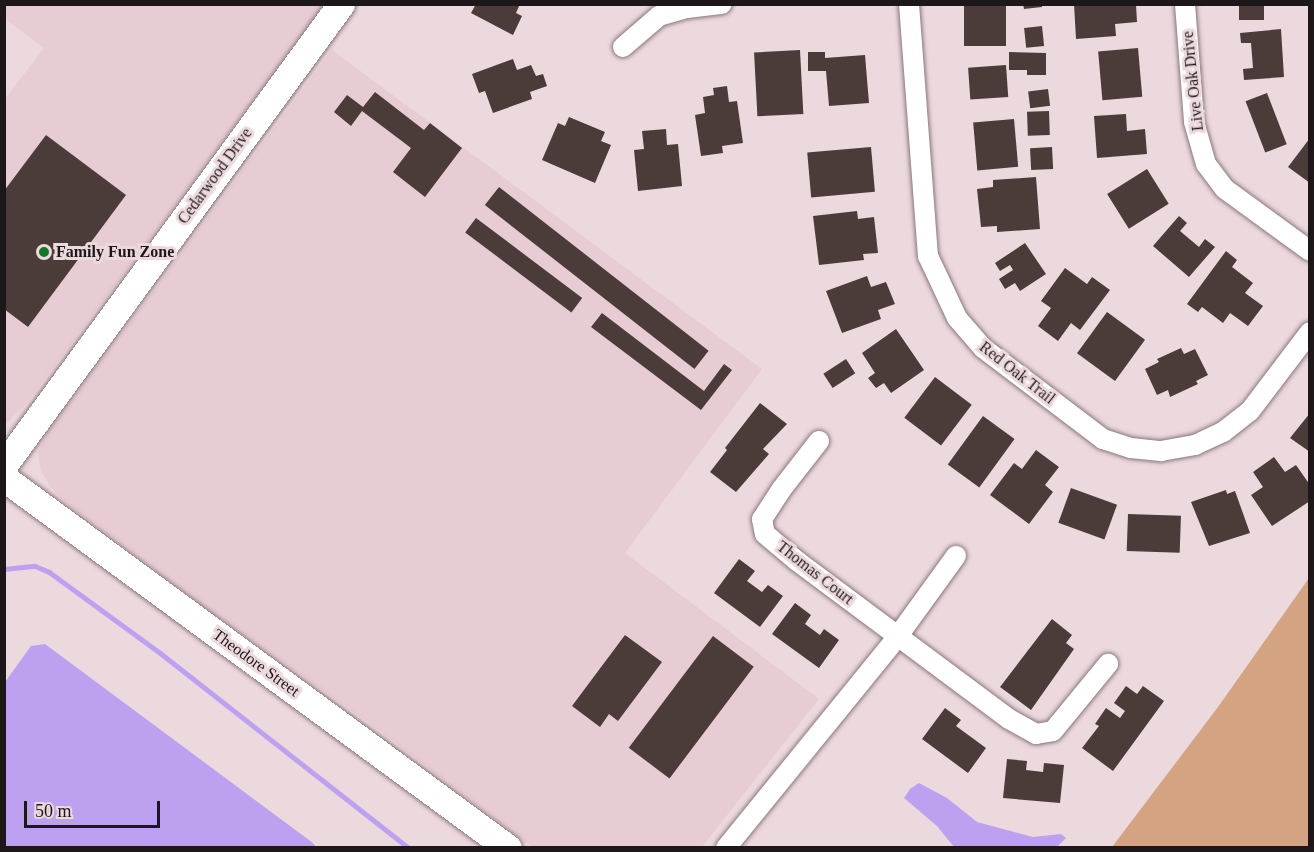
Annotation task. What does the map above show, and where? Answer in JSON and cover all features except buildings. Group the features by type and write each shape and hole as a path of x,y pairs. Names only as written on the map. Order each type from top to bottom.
{"street":[{"name":"Cedarwood Drive","path":"4,465 341,4"},
{"path":"623,47 659,16 687,8 722,4"},
{"name":"Red Oak Trail","path":"909,4 928,256 957,318 983,348 1103,439 1131,448 1161,451 1195,445 1223,432 1250,411 1310,332"},
{"name":"Live Oak Drive","path":"1185,4 1194,122 1206,164 1225,189 1310,251"},
{"name":"Thomas Court","path":"819,441 781,489 762,519 765,534 1009,719 1036,734 1053,731 1108,664"},
{"name":"Theodore Street","path":"4,478 508,848"},
{"path":"726,848 898,636 956,556"}],"shaded area":[{"path":"5,5 324,5 26,404 5,425 4,100 44,48 5,19"},
{"path":"332,50 762,369 625,553 819,699 702,847 532,847 368,722 209,610 66,503 50,486 41,471 38,452 48,433"},
{"path":"1309,578 1309,847 1112,847 1218,707"},
{"path":"45,644 316,847 5,847 5,682 31,646"},
{"path":"919,783 947,798 977,822 1033,837 1061,834 1066,838 1057,847 954,847 937,826 904,798 910,789"}],"waterway":[{"path":"4,569 35,566 49,572 160,653 409,848"}],"place":[{"name":"Family Fun Zone","path":"44,252"}]}
